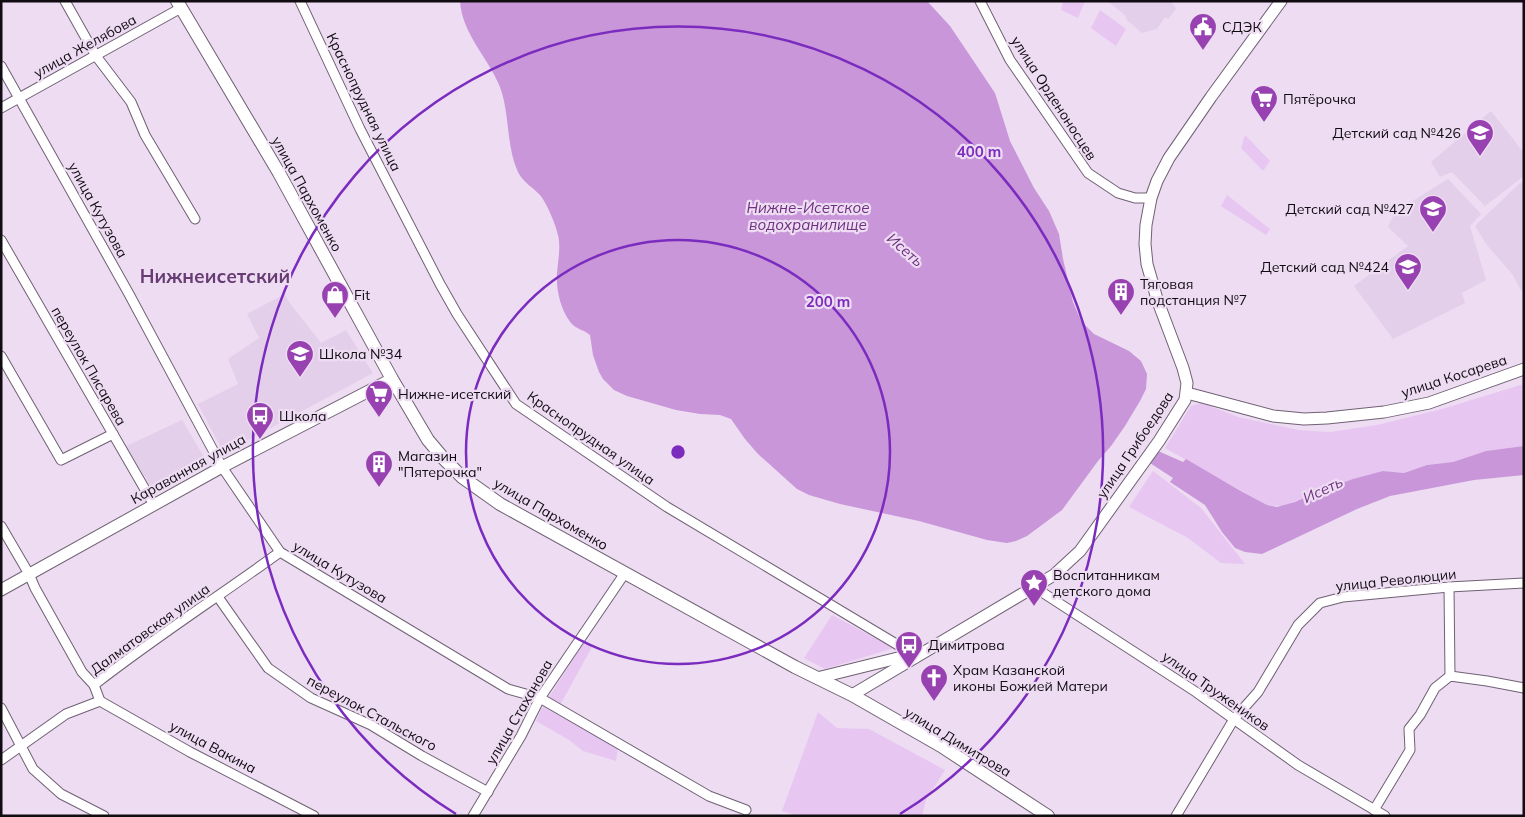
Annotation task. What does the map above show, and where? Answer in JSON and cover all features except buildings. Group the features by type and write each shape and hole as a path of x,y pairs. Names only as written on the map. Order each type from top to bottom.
{"main road":[{"name":"улица Грибоедова","path":"852,695 1054,575 1080,552 1159,441 1185,400 1187,383 1183,368 1157,299 1147,264 1146,225 1151,198 1157,181 1169,158 1281,1"},
{"name":"улица Пархоменко","path":"179,4 279,173 392,379 428,440 444,459 462,477 500,504 817,678 852,695"},
{"name":"улица Косарева","path":"1187,393 1273,416 1304,419 1326,418 1384,412 1429,402 1524,368"},
{"name":"Караванная улица","path":"1,590 222,467 392,379"},
{"name":"улица Грибоедова","path":"817,678 928,650"},
{"name":"улица Димитрова","path":"852,695 941,746 1048,816"}],"street":[{"path":"65,1 96,56 131,102 146,135 195,219"},
{"name":"Краснопрудная улица","path":"300,1 360,130 440,284 457,314 516,404 667,507 912,654"},
{"name":"улица Орденоносцев","path":"980,1 1014,66 1088,174 1118,193 1135,198 1151,198"},
{"name":"улица Желябова","path":"1,108 96,56 179,4"},
{"name":"улица Кутузова","path":"1,66 129,294 222,467 280,552 508,689 540,698 709,796 746,810"},
{"name":"переулок Писарева","path":"1,240 154,505"},
{"path":"1,356 61,460 113,434"},
{"path":"1,526 82,672 94,685"},
{"name":"Далматовская улица","path":"100,701 94,685 137,652 280,552"},
{"name":"улица Стаханова","path":"473,816 521,736 540,698 625,572"},
{"name":"улица Революции","path":"1176,816 1234,719 1258,692 1298,625 1320,603 1342,597 1448,587 1524,583"},
{"name":"улица Тружеников","path":"1034,587 1196,692 1298,766 1385,816"},
{"path":"1448,587 1450,676"},
{"name":"переулок Стальского","path":"218,597 268,668 311,698 371,725 422,756 488,792"},
{"path":"1374,810 1410,750 1409,729 1420,715 1435,688 1450,676 1487,680 1524,688"},
{"path":"1,760 66,714 100,701"},
{"name":"улица Вакина","path":"100,701 190,752 314,816"},
{"path":"1,708 33,769 61,794 104,816"}],"shaded area":[{"path":"1063,1 1085,1 1078,18 1061,10"},
{"path":"1107,1 1171,1 1176,9 1168,19 1165,17 1157,29 1142,33 1127,20 1125,15"},
{"path":"1100,10 1126,29 1116,46 1091,28"},
{"name":"Детский сад №426","path":"1491,111 1524,153 1524,176 1485,206 1452,172 1440,177 1431,162"},
{"path":"1245,135 1270,161 1263,171 1241,148"},
{"path":"1448,179 1481,214 1470,226 1486,280 1462,293 1465,303 1393,339 1354,286 1408,246 1388,227 1395,212"},
{"path":"1520,183 1524,183 1524,295 1512,274 1487,245 1475,226"},
{"path":"1227,195 1270,229 1266,235 1221,206"},
{"name":"Школа №34","path":"285,294 289,302 321,343 346,330 373,373 224,453 198,404 238,384 228,359 259,338 247,314"},
{"path":"1524,384 1524,446 1486,451 1453,462 1427,465 1404,473 1383,471 1282,506 1267,505 1165,448 1191,406 1202,403 1238,417 1299,430 1330,432 1377,425 1442,409"},
{"path":"182,420 207,462 152,488 126,446"},
{"path":"1153,471 1201,508 1245,564 1221,563 1188,538 1129,507"},
{"path":"832,615 894,648 825,669 804,658"},
{"path":"584,642 592,647 560,705 618,747 616,761 583,751 569,740 536,721 542,708"},
{"path":"818,712 837,728 869,729 945,770 926,800 922,816 799,816 782,811"}],"water":[{"name":"Нижне-Исетское водохранилище","path":"460,1 927,1 950,26 995,93 1010,141 1034,188 1049,211 1059,234 1073,302 1081,321 1094,334 1129,351 1141,361 1147,374 1146,389 1125,426 1062,510 1027,536 1007,543 987,540 919,521 840,504 809,495 797,489 758,454 731,419 720,415 676,410 627,396 614,390 599,372 593,355 590,335 571,323 561,305 557,286 559,245 555,225 542,197 518,172 514,162 500,87 470,35 465,24"},
{"path":"1524,446 1524,475 1474,480 1390,496 1357,509 1262,554 1245,552 1235,548 1222,532 1205,505 1170,482 1173,478 1150,463 1158,451 1183,462 1186,459 1267,505 1277,507 1295,502 1353,479 1383,471 1404,473 1427,465 1453,462 1486,451"}],"place":[{"name":"СДЭК","path":"1203,51"},
{"name":"Пятёрочка","path":"1264,123"},
{"name":"Детский сад №426","path":"1480,157"},
{"name":"Детский сад №427","path":"1433,233"},
{"name":"Детский сад №424","path":"1408,291"},
{"name":"Тяговая подстанция №7","path":"1121,316"},
{"name":"Fit","path":"335,319"},
{"name":"Школа №34","path":"300,378"},
{"name":"Нижне-исетский","path":"379,418"},
{"name":"Школа","path":"260,440"},
{"name":"Магазин \"Пятерочка\"","path":"379,488"},
{"name":"Воспитанникам детского дома","path":"1034,607"},
{"name":"Димитрова","path":"909,669"},
{"name":"Храм Казанской иконы Божией Матери","path":"934,702"}],"district":[{"name":"Нижнеисетский","path":"215,276"}],"water label":[{"name":"Исеть","path":"905,250"},
{"name":"Исеть","path":"1323,490"}]}
